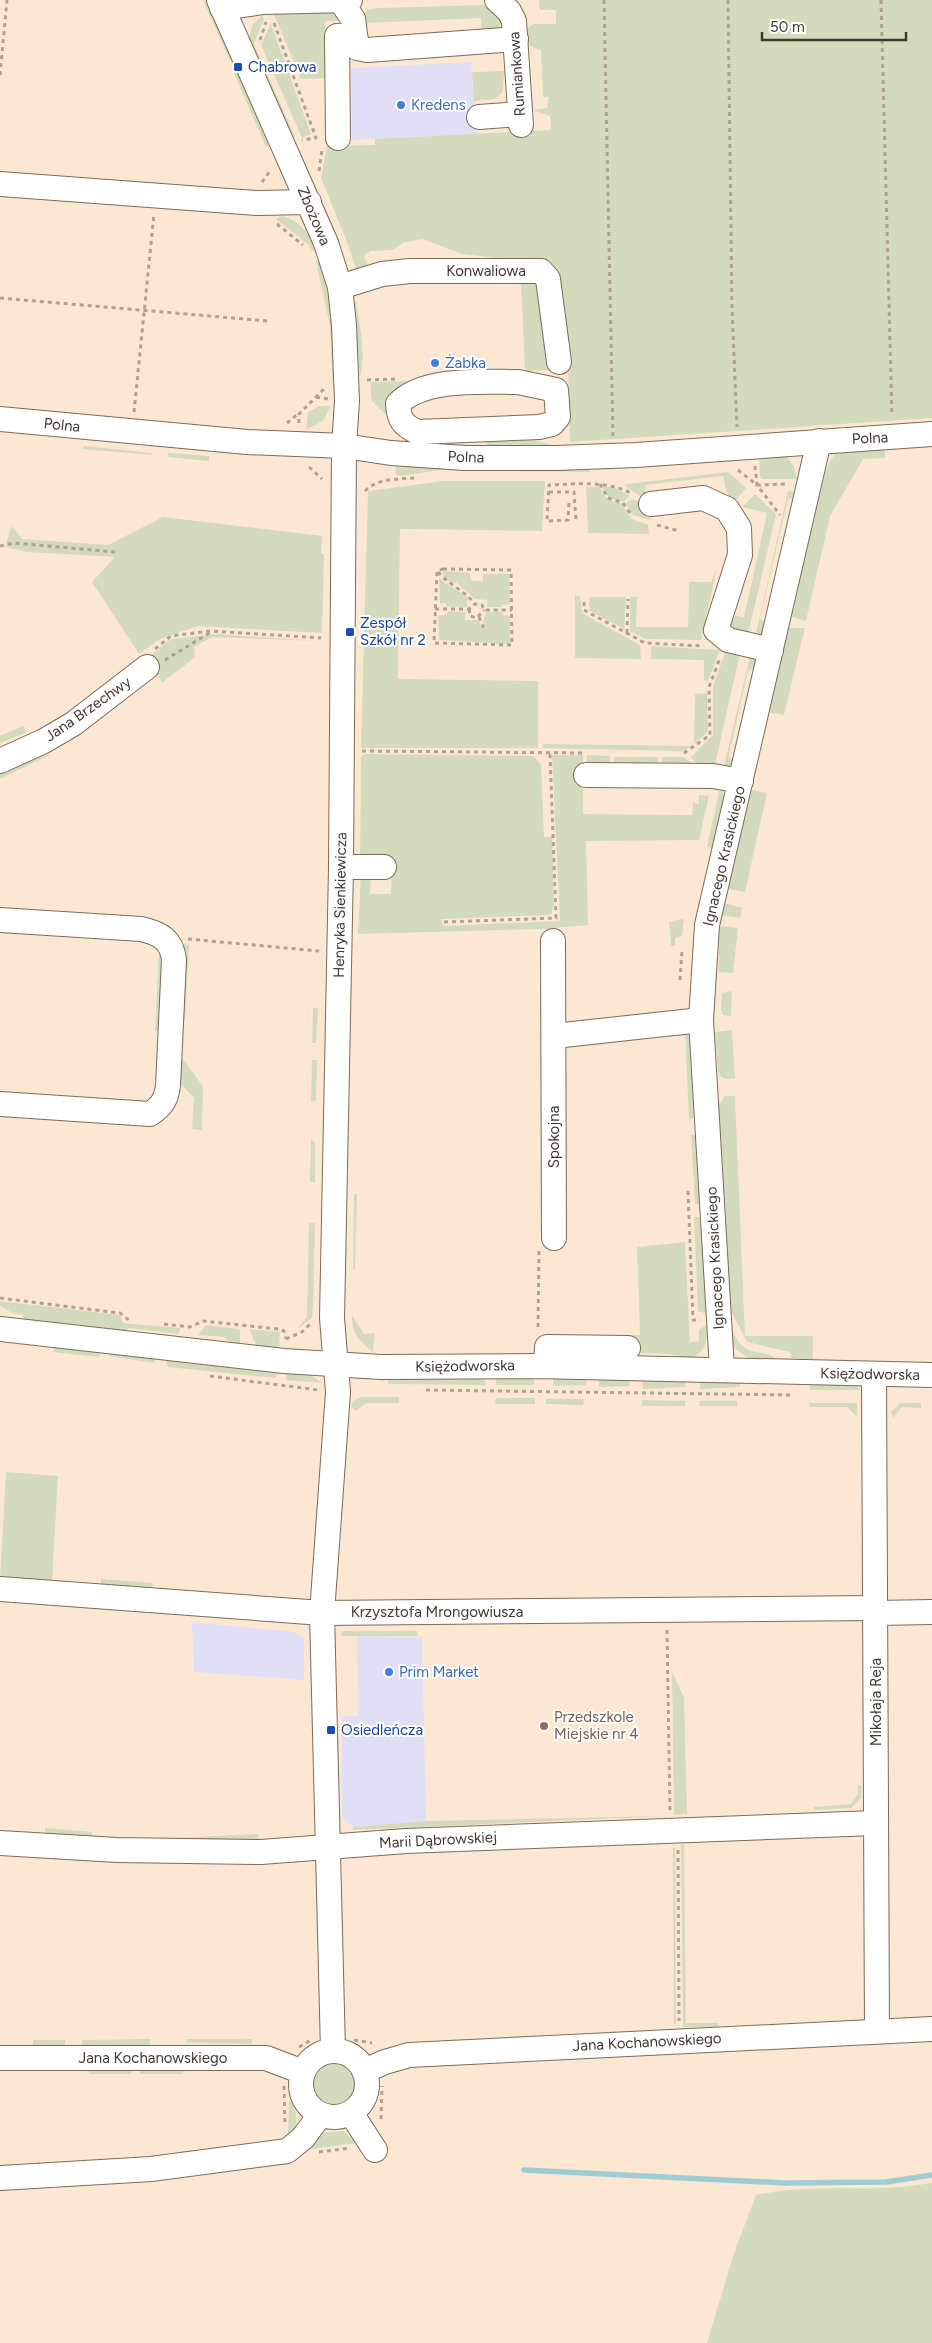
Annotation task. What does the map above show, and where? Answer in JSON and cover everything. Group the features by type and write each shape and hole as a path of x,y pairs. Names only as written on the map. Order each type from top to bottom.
{"street":[{"path":"340,0 353,19 357,48 367,50 516,39"},
{"path":"220,4 350,0"},
{"name":"Rumiankowa","path":"479,117 520,119 514,21 509,11 497,0"},
{"name":"Zbożowa","path":"220,4 278,155 309,202 326,243 340,287 344,325 347,401 344,446"},
{"path":"338,138 337,36 354,35"},
{"path":"0,184 257,203 309,202"},
{"name":"Konwaliowa","path":"340,287 382,274 410,271 541,271 548,279 560,362"},
{"path":"518,382 556,390 558,417 552,424 539,427 476,430 417,432 404,425 399,416 398,404 405,396 423,387 470,383 518,382"},
{"name":"Polna","path":"0,419 132,432 344,446 391,453 474,458 613,456 932,434"},
{"path":"474,458 476,430"},
{"name":"Ignacego Krasickiego","path":"722,1370 701,1020 707,925 818,441"},
{"name":"Henryka Sienkiewicza","path":"336,1364 332,1318 341,867 344,446"},
{"path":"649,518 704,498 727,509 739,528 740,555 716,630 728,640 771,650"},
{"name":"Jana Brzechwy","path":"0,761 44,741 73,724 148,667"},
{"path":"586,764 713,776 741,781"},
{"path":"341,867 384,867"},
{"path":"0,920 141,929 155,932 166,938 173,950 174,960 168,1086 166,1099 159,1108 150,1114 0,1104"},
{"name":"Spokojna","path":"553,941 554,1238"},
{"path":"554,1036 701,1020"},
{"name":"Księżodworska","path":"0,1329 381,1367 542,1366 932,1375"},
{"path":"542,1366 547,1347 628,1348"},
{"path":"336,1364 338,1392 322,1613 331,2042 303,2072 301,2082 305,2101 320,2114 336,2117 351,2113 362,2102 365,2095 366,2079 374,2077"},
{"name":"Mikołaja Reja","path":"874,1374 877,2030"},
{"name":"Krzysztofa Mrongowiusza","path":"0,1590 322,1613 667,1610 875,1610 932,1612"},
{"name":"Marii Dąbrowskiej","path":"0,1843 117,1850 261,1852 406,1841 876,1823"},
{"name":"Jana Kochanowskiego","path":"374,2077 386,2062 409,2055 877,2030 932,2029"},
{"path":"331,2042 352,2056 374,2077"},
{"name":"Jana Kochanowskiego","path":"0,2058 266,2058 292,2066 303,2072"},
{"path":"351,2113 372,2147"},
{"path":"0,2178 151,2169 254,2157 288,2151 303,2138 320,2114"}],"path":[{"path":"0,74 7,0"},
{"path":"604,0 613,456"},
{"path":"728,0 732,308 744,447 757,484 780,515"},
{"path":"881,0 893,436"},
{"path":"271,19 294,72 316,138 299,140 278,155 270,173 258,187 257,218 273,221 307,251"},
{"path":"132,432 143,309 156,196"},
{"path":"0,298 268,320"},
{"path":"299,444 299,414 328,385"},
{"path":"316,397 347,401"},
{"path":"387,480 391,453"},
{"path":"363,493 370,486 387,480 422,477"},
{"path":"600,484 608,498 623,503 632,516 649,518 679,531"},
{"path":"569,504 568,520 547,521 549,485 600,484 617,486 649,518"},
{"path":"549,492 574,492 576,522"},
{"path":"0,546 14,543 115,552"},
{"path":"443,569 511,570 512,645 434,643 437,571 443,569"},
{"path":"437,571 445,581 463,590 475,604 482,605 484,610"},
{"path":"627,633 628,599"},
{"path":"584,602 584,610 645,643 704,646"},
{"path":"435,608 469,609 475,604"},
{"path":"469,609 470,616 479,616"},
{"path":"484,610 512,610"},
{"path":"479,616 484,610"},
{"path":"479,616 484,628"},
{"path":"148,667 150,668 174,655 211,631"},
{"path":"678,753 687,753 710,735 709,687 721,655"},
{"path":"358,751 550,753 586,764"},
{"path":"444,922 556,918 550,753"},
{"path":"166,938 322,952"},
{"path":"542,1366 540,1248 554,1238"},
{"path":"0,1298 120,1313 127,1320 136,1321"},
{"path":"154,1323 190,1326 203,1322 278,1329 284,1331 286,1339"},
{"path":"420,1390 794,1395"},
{"path":"667,1610 670,1820"},
{"path":"678,1842 679,2031"},
{"path":"292,2051 331,2042 381,2042"},
{"path":"282,2083 284,2088 288,2151 298,2155 372,2147 381,2141 380,2101 374,2077"}],"shaded area":[{"path":"471,62 477,134 352,140 351,68"},
{"path":"192,1622 295,1632 304,1638 304,1680 194,1672"},
{"path":"357,1636 422,1637 426,1821 353,1827 342,1817 342,1716 358,1716"}],"green space":[{"path":"203,0 208,0 233,58 229,59"},
{"path":"539,0 932,0 932,418 570,442 568,366 533,262 462,254 422,239 405,242 392,250 371,251 364,255 368,267 358,275 321,178 327,146 375,145 375,139 551,130 550,116 533,110 547,108 549,97 543,97 541,51 527,44 525,31 533,24 556,24 556,10 540,10"},
{"path":"493,5 503,21 498,30 482,33 481,18 365,23 361,17 367,10 376,8"},
{"path":"337,10 345,20 325,21 327,78 301,79 273,12"},
{"path":"262,15 264,19 254,44 295,137 291,139 249,40 252,26"},
{"path":"271,24 311,134 302,138 261,45"},
{"path":"239,71 270,145 266,147 234,73"},
{"path":"504,71 503,91 495,99 474,101 472,72"},
{"path":"299,149 340,242 337,244 297,150"},
{"path":"281,216 303,228 311,238 316,250 312,251 310,246 276,219"},
{"path":"320,260 334,341 333,390 330,326 316,261"},
{"path":"542,281 556,370 525,371 521,283"},
{"path":"356,301 363,350 360,377 353,304"},
{"path":"413,381 386,415 372,401 370,382"},
{"path":"319,406 331,406 323,421 306,430 308,412"},
{"path":"526,438 566,449 488,447 484,440"},
{"path":"84,446 153,453 152,455 83,449"},
{"path":"840,449 885,449 885,458 863,459 830,516 806,621 789,616 815,501 831,460"},
{"path":"168,453 209,456 209,461 168,457"},
{"path":"759,454 785,455 793,465 797,479 762,479 760,476"},
{"path":"586,465 590,472 441,470 400,476 395,474 396,467"},
{"path":"728,472 746,488 734,502 726,491 723,476 645,485 646,500 625,486 627,484"},
{"path":"444,481 545,481 542,531 400,529 398,679 538,681 538,748 361,748 368,491"},
{"path":"586,487 600,487 608,499 622,503 630,518 648,525 649,534 588,533"},
{"path":"603,487 613,487 630,496 624,501 613,499 606,494"},
{"path":"788,491 796,492 796,497 788,499 760,618 766,624 762,632 755,638"},
{"path":"755,494 776,514 747,639 732,633 728,623 730,615 744,617 767,513 742,507"},
{"path":"633,499 648,506 651,520 632,515 626,503"},
{"path":"163,517 322,536 321,554 324,554 322,633 198,626 160,639 139,654 92,582 115,557 27,552 5,547 11,527 14,528 22,539 108,545"},
{"path":"717,568 701,640 645,639 630,631 630,597 637,597 636,627 688,627 689,582 711,582"},
{"path":"443,571 470,573 471,581 483,581 483,574 509,574 510,604 502,605 502,607 487,607 487,600 475,599 457,583 450,582 444,577"},
{"path":"439,577 446,584 470,599 467,600 467,607 447,607 446,603 440,603"},
{"path":"575,596 580,596 582,613 640,645 641,659 575,658"},
{"path":"589,597 626,597 624,629 590,611"},
{"path":"447,611 465,612 465,620 478,620 483,629 487,628 483,622 486,612 502,612 502,615 510,616 510,644 439,640 438,616 447,614"},
{"path":"787,628 805,628 784,715 767,712"},
{"path":"216,634 319,641 212,637 194,647 195,657 162,683 153,665 145,660 171,639"},
{"path":"651,646 720,650 708,681 704,680 704,660 651,659"},
{"path":"726,650 740,653 714,769 698,765 691,757 713,735 713,686"},
{"path":"751,653 757,663 756,667 748,671 729,755 734,764 723,770"},
{"path":"707,693 708,732 694,744 695,694"},
{"path":"23,726 27,732 0,743 0,736"},
{"path":"543,744 692,746 682,751 543,748"},
{"path":"48,751 50,755 0,779 0,769"},
{"path":"364,754 534,756 541,765 544,837 552,837 554,904 551,915 441,919 442,926 560,921 552,755 583,755 583,814 692,815 693,803 699,804 699,795 709,796 699,840 586,841 588,925 540,929 358,934 361,873 371,872 370,894 391,894 392,873 360,861 361,757"},
{"path":"587,755 610,756 610,763 587,762"},
{"path":"614,757 658,757 658,764 614,764"},
{"path":"662,757 684,757 693,765 661,764"},
{"path":"720,787 727,804 715,848 707,847"},
{"path":"749,789 767,793 745,892 727,889"},
{"path":"725,903 742,908 740,918 722,915"},
{"path":"684,920 682,936 675,938 675,946 671,946 669,922"},
{"path":"719,926 738,928 733,973 719,972"},
{"path":"149,941 163,949 161,1031 155,1031 159,952"},
{"path":"183,944 189,945 185,1020 179,1019"},
{"path":"732,991 731,1016 723,1015 721,1010 722,993"},
{"path":"313,1008 318,1008 316,1043 312,1043"},
{"path":"732,1030 735,1078 727,1079 723,1078 718,1071 715,1032"},
{"path":"685,1031 692,1038 697,1116 689,1120"},
{"path":"177,1034 184,1034 182,1058 203,1086 202,1130 192,1129 194,1098 182,1085"},
{"path":"312,1060 317,1060 316,1100 311,1102"},
{"path":"725,1096 735,1096 745,1336 813,1336 813,1359 791,1358 790,1352 747,1342 732,1313 725,1314 717,1107"},
{"path":"691,1135 696,1135 698,1140 700,1204 695,1204"},
{"path":"311,1139 315,1142 315,1182 310,1182"},
{"path":"354,1194 357,1194 355,1270 353,1270"},
{"path":"694,1217 700,1217 703,1224 707,1314 698,1311"},
{"path":"309,1223 315,1223 312,1318 297,1329 307,1317"},
{"path":"685,1242 690,1342 699,1341 699,1330 706,1325 707,1333 701,1351 692,1358 678,1363 672,1354 638,1353 627,1335 640,1335 637,1247"},
{"path":"0,1301 120,1315 123,1323 180,1328 179,1334 129,1328 121,1334 23,1324 23,1315 12,1313 0,1306"},
{"path":"352,1315 364,1334 375,1333 373,1352 357,1336 353,1327"},
{"path":"206,1325 240,1329 240,1347 236,1347 224,1337 198,1335"},
{"path":"730,1326 742,1346 754,1352 772,1356 778,1361 757,1360 742,1354 731,1343"},
{"path":"249,1329 280,1332 279,1349 257,1347"},
{"path":"56,1346 97,1350 100,1354 99,1357 53,1352"},
{"path":"112,1352 154,1357 155,1363 109,1356"},
{"path":"169,1359 278,1371 275,1378 168,1367 166,1361"},
{"path":"287,1372 310,1374 322,1383 286,1380"},
{"path":"388,1376 483,1377 486,1385 388,1384"},
{"path":"496,1377 534,1378 534,1385 496,1385"},
{"path":"630,1378 630,1386 599,1387 599,1380"},
{"path":"553,1379 586,1379 586,1385 553,1386"},
{"path":"685,1380 685,1387 643,1389 643,1381"},
{"path":"740,1380 740,1387 700,1389 700,1382"},
{"path":"810,1382 856,1385 860,1390 810,1390"},
{"path":"362,1397 399,1397 399,1403 366,1403 356,1411 351,1407 353,1401"},
{"path":"496,1398 535,1398 535,1404 495,1404"},
{"path":"546,1399 584,1399 583,1405 546,1404"},
{"path":"642,1400 685,1401 685,1406 642,1406"},
{"path":"700,1401 737,1401 737,1406 699,1406"},
{"path":"809,1403 857,1403 857,1417 847,1407 810,1407"},
{"path":"901,1403 921,1403 921,1408 902,1407 893,1418 891,1412"},
{"path":"6,1472 58,1476 52,1582 0,1580"},
{"path":"101,1579 153,1583 152,1589 101,1588"},
{"path":"343,1631 417,1631 418,1636 341,1636"},
{"path":"672,1672 684,1697 687,1814 674,1815"},
{"path":"858,1785 861,1785 861,1798 851,1808 814,1810 814,1807 851,1804 858,1794"},
{"path":"667,1816 353,1830 353,1827 426,1821"},
{"path":"45,1828 92,1832 92,1836 45,1833"},
{"path":"258,1834 259,1839 179,1840 179,1838"},
{"path":"681,1845 684,1845 686,2023 718,2023 718,2027 683,2027"},
{"path":"673,1848 675,1848 676,2024 674,2024"},
{"path":"150,2039 150,2045 82,2046 82,2040"},
{"path":"187,2039 252,2039 252,2044 186,2043"},
{"path":"33,2040 65,2040 65,2046 33,2046"},
{"path":"338,2062 350,2068 355,2075 355,2093 350,2100 343,2105 330,2106 322,2103 315,2096 312,2080 315,2072 322,2065"},
{"path":"89,2067 131,2068 131,2074 89,2074"},
{"path":"140,2068 183,2068 183,2074 140,2074"},
{"path":"289,2100 296,2114 292,2140 288,2133"},
{"path":"343,2131 357,2143 297,2151 318,2133"},
{"path":"932,2183 932,2343 707,2343 734,2253 756,2195 803,2189 888,2188"}],"waterway":[{"path":"524,2170 785,2183 886,2182 932,2175"}],"place":[{"name":"Chabrowa","path":"238,67"},
{"name":"Kredens","path":"401,105"},
{"name":"Żabka","path":"435,363"},
{"name":"Zespół Szkół nr 2","path":"350,632"},
{"name":"Prim Market","path":"389,1672"},
{"name":"Przedszkole Miejskie nr 4","path":"544,1726"},
{"name":"Osiedleńcza","path":"331,1730"}]}
